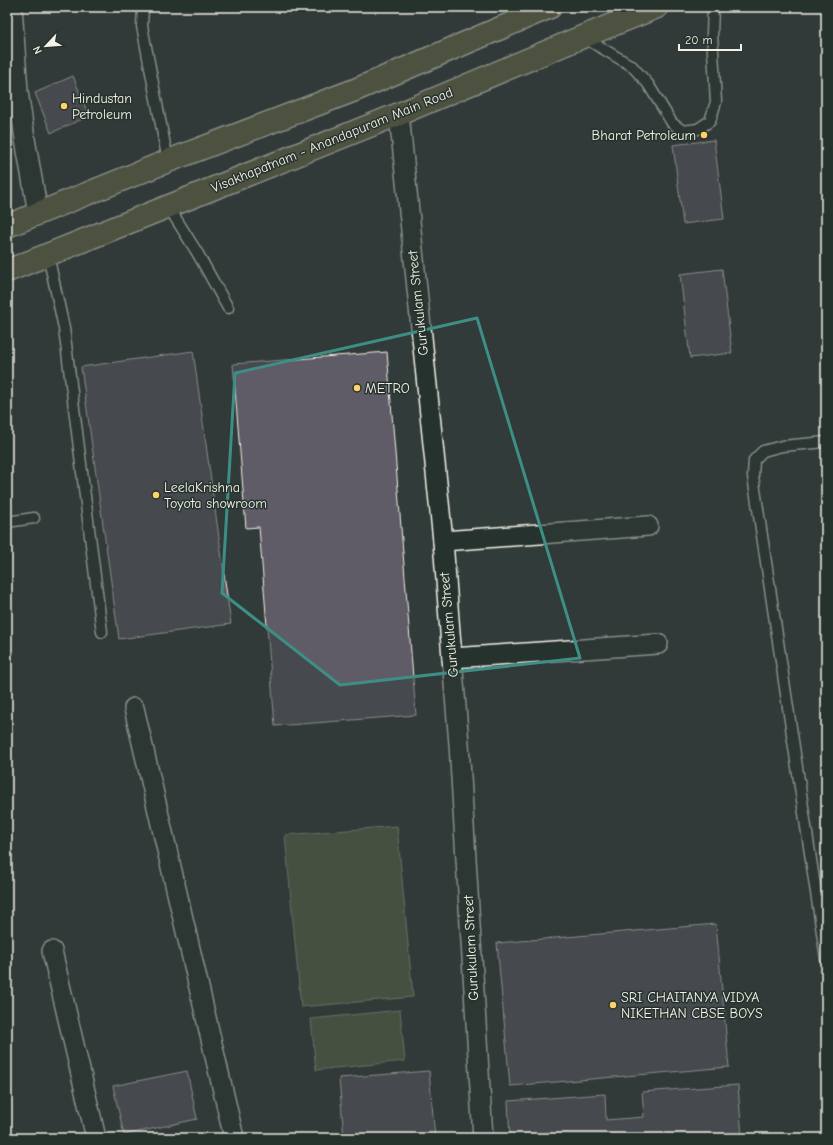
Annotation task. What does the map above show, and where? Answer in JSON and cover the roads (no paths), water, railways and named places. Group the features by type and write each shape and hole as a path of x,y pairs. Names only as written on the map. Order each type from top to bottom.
{"main road":[{"path":"7,226 168,161 355,90 550,7"},
{"name":"Visakhapatnam - Anandapuram Main Road","path":"7,271 399,114 657,7"}],"street":[{"path":"12,7 18,91 38,213"},
{"name":"Gurukulam Street","path":"399,114 442,541 452,658 459,744 483,1138"},
{"path":"442,541 648,526"},
{"path":"452,658 658,644"},
{"path":"134,708 234,1138"},
{"path":"52,951 96,1138"}],"lane":[{"path":"143,7 142,26 168,161"},
{"path":"582,37 632,66 648,84 672,123 684,131 698,129 710,121 716,102 712,34 713,7"},
{"path":"168,206 198,254 228,308"},
{"path":"48,255 64,328 102,632"},
{"path":"826,442 782,446 763,451 754,460 753,476 826,959"},
{"path":"7,522 34,518"}],"place":[{"name":"Hindustan Petroleum","path":"64,106"},
{"name":"Bharat Petroleum","path":"704,135"},
{"name":"METRO","path":"357,388"},
{"name":"LeelaKrishna Toyota showroom","path":"156,495"},
{"name":"SRI CHAITANYA VIDYA NIKETHAN CBSE BOYS","path":"613,1005"}]}
